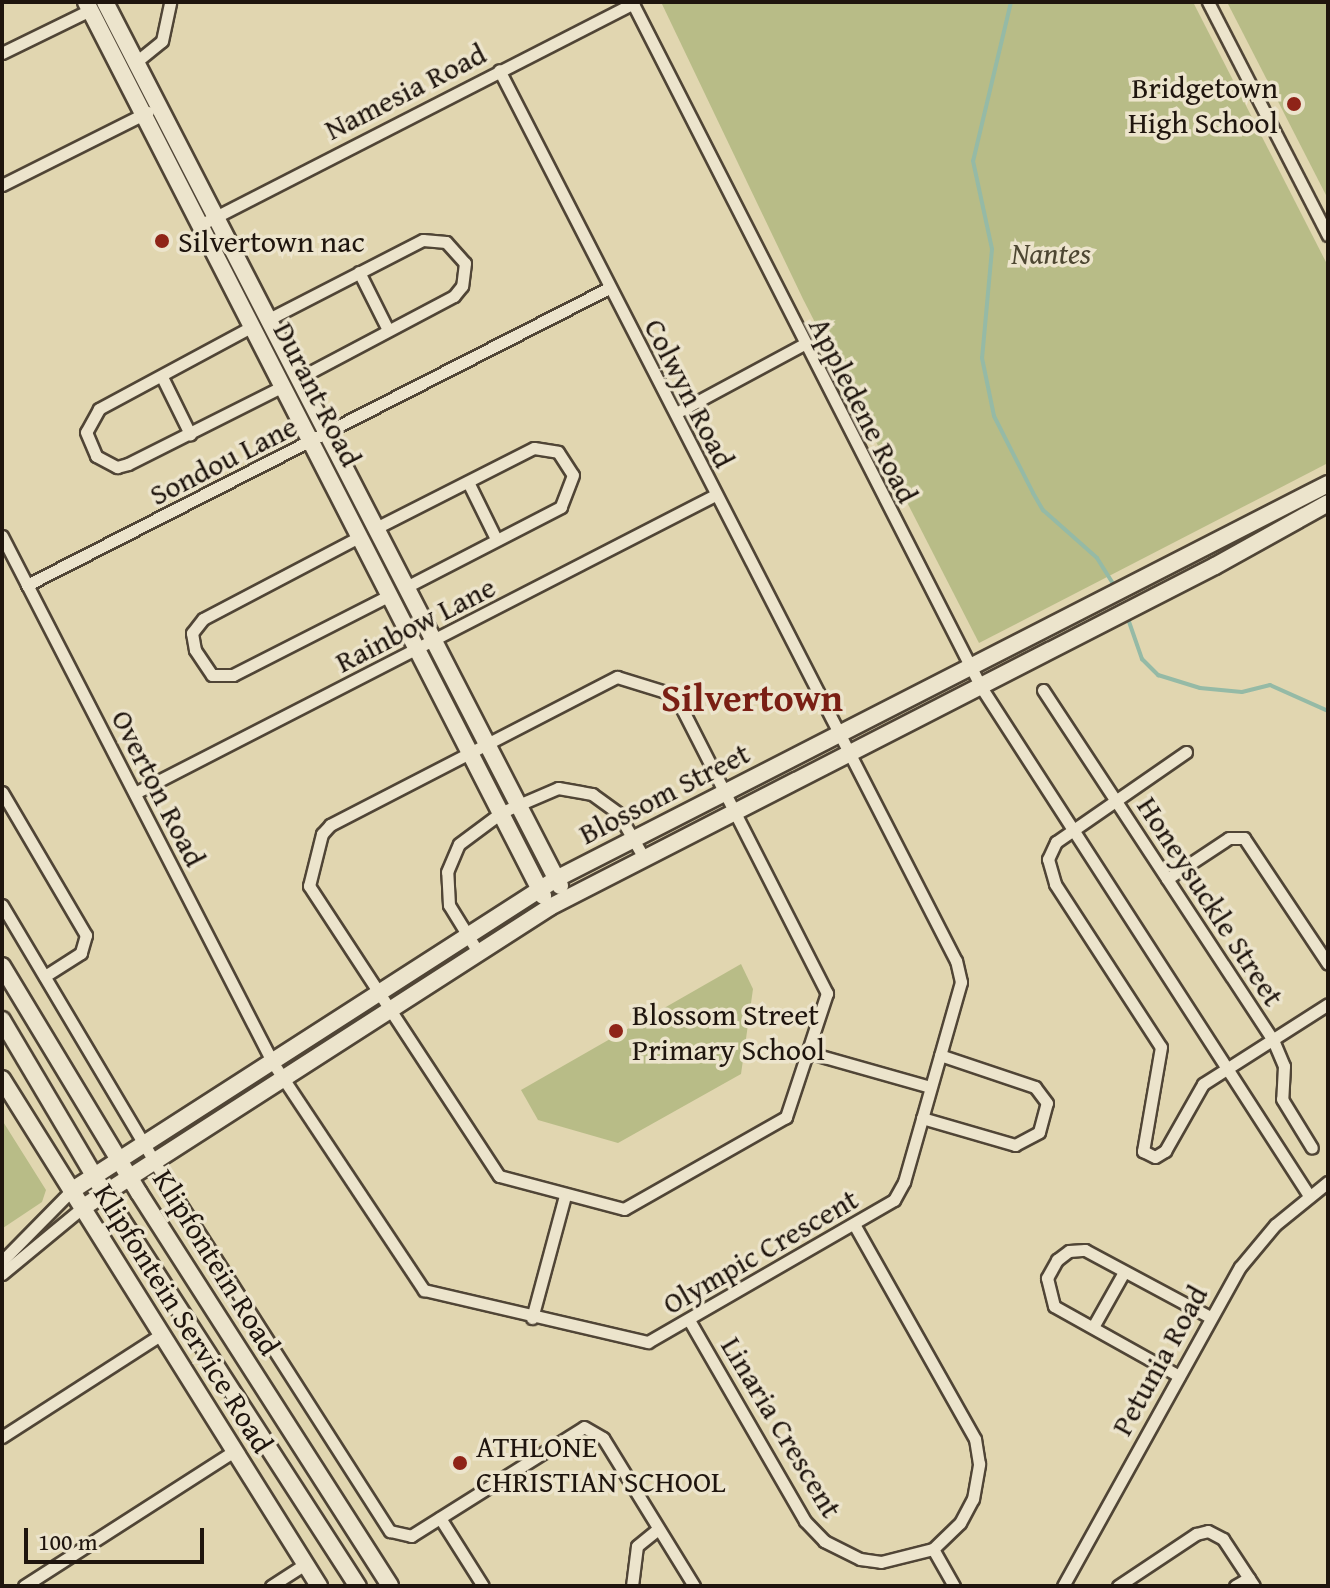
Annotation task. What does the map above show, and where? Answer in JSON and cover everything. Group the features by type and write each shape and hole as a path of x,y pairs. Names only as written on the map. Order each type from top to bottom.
{"street":[{"path":"136,62 162,41 170,2"},
{"name":"Namesia Road","path":"200,225 632,2"},
{"name":"Appledene Road","path":"632,2 981,687 1308,1194"},
{"path":"1208,2 1328,235"},
{"path":"2,53 93,5"},
{"name":"Durant Road","path":"93,5 136,62 269,319 291,382 320,439 376,528 406,587 426,645 471,753 550,907"},
{"name":"Durant Road","path":"93,5 142,114 251,327 291,382"},
{"name":"Colwyn Road","path":"499,70 848,753"},
{"path":"2,185 159,107"},
{"path":"251,327 99,409 86,424 87,439 102,462 117,467 190,434 454,296 462,286 465,263 455,248 434,238 359,272 269,319"},
{"path":"359,272 388,330"},
{"name":"Sondou Lane","path":"27,585 320,439 609,288"},
{"path":"676,413 804,344"},
{"path":"162,377 190,434"},
{"name":"Durant Road","path":"320,439 359,537 390,595 426,645 487,745 567,898"},
{"path":"376,528 545,447 563,457 573,475 574,484 561,507 406,587"},
{"path":"468,482 496,539"},
{"name":"Blossom Street","path":"71,1191 556,879 840,737 1328,484"},
{"name":"Rainbow Lane","path":"135,793 715,495"},
{"name":"Blossom Street","path":"82,1208 550,907 1140,605 1328,503"},
{"name":"Overton Road","path":"2,536 284,1080"},
{"path":"359,537 203,619 192,633 195,650 212,675 233,675 390,595"},
{"path":"1205,547 1215,566"},
{"path":"628,677 675,695 825,982 810,1053 791,1111 781,1121 632,1208 565,1196 499,1176 309,886 322,834 330,825 471,753 609,681 628,677"},
{"name":"Honeysuckle Street","path":"1043,690 1273,1040 1284,1066 1282,1099 1312,1148"},
{"path":"1186,752 1073,828 1050,849 1049,870 1163,1054 1143,1151 1155,1157 1165,1151 1198,1089 1328,1004"},
{"name":"Olympic Crescent","path":"284,1080 415,1283 435,1296 641,1342 689,1320 854,1224 900,1192 940,1055 960,973 848,753"},
{"path":"478,952 449,905 447,872 459,844 502,812 558,788 592,794 618,813 644,858"},
{"path":"2,792 86,935 81,953 45,976"},
{"path":"1167,879 1229,838 1244,838 1328,964"},
{"path":"2,905 145,1145 390,1531 405,1538 584,1427 603,1438 694,1586"},
{"name":"Klipfontein Road","path":"2,966 130,1178 390,1586"},
{"name":"Klipfontein Road","path":"2,1020 105,1194 358,1586"},
{"path":"810,1053 930,1087"},
{"path":"922,1118 1015,1145 1039,1132 1047,1103 1035,1087 940,1055"},
{"name":"Klipfontein Service Road","path":"2,1079 319,1586"},
{"name":"Petunia Road","path":"1065,1585 1210,1317 1258,1242 1308,1194 1328,1182"},
{"path":"2,1261 71,1191"},
{"path":"532,1318 565,1196"},
{"path":"2,1274 82,1208"},
{"path":"854,1224 975,1439 979,1464 973,1499 960,1523 933,1549 954,1586"},
{"path":"1179,1376 1054,1306 1047,1294 1052,1269 1069,1251 1085,1250 1210,1317"},
{"path":"1093,1327 1124,1272"},
{"name":"Linaria Crescent","path":"689,1320 805,1521 824,1541 860,1559 881,1562 933,1549"},
{"path":"2,1437 160,1335"},
{"path":"24,1586 234,1451"},
{"path":"440,1518 483,1586"},
{"path":"632,1586 637,1546 657,1530"},
{"path":"1118,1586 1196,1534 1208,1531 1223,1539 1251,1582 1235,1586"},
{"path":"271,1586 305,1564"}],"green space":[{"name":"Nantes","path":"661,2 1193,2 1328,266 1328,463 979,643 803,299"},
{"name":"Bridgetown High School","path":"1227,2 1328,2 1328,199"},
{"path":"741,964 753,989 741,1074 618,1143 538,1120 521,1090"},
{"path":"2,1120 46,1190 42,1202 3,1228 2,1238"}],"waterway":[{"path":"1011,2 973,161 992,249 982,358 994,416 1033,493 1043,510 1097,558 1116,589"},
{"path":"1127,616 1142,659 1158,675 1200,688 1242,692 1270,685 1328,711"}],"place":[{"name":"Bridgetown High School","path":"1294,104"},
{"name":"Silvertown nac","path":"162,241"},
{"name":"Blossom Street Primary School","path":"616,1031"},
{"name":"ATHLONE CHRISTIAN SCHOOL","path":"460,1463"}],"district":[{"name":"Silvertown","path":"752,698"}]}
